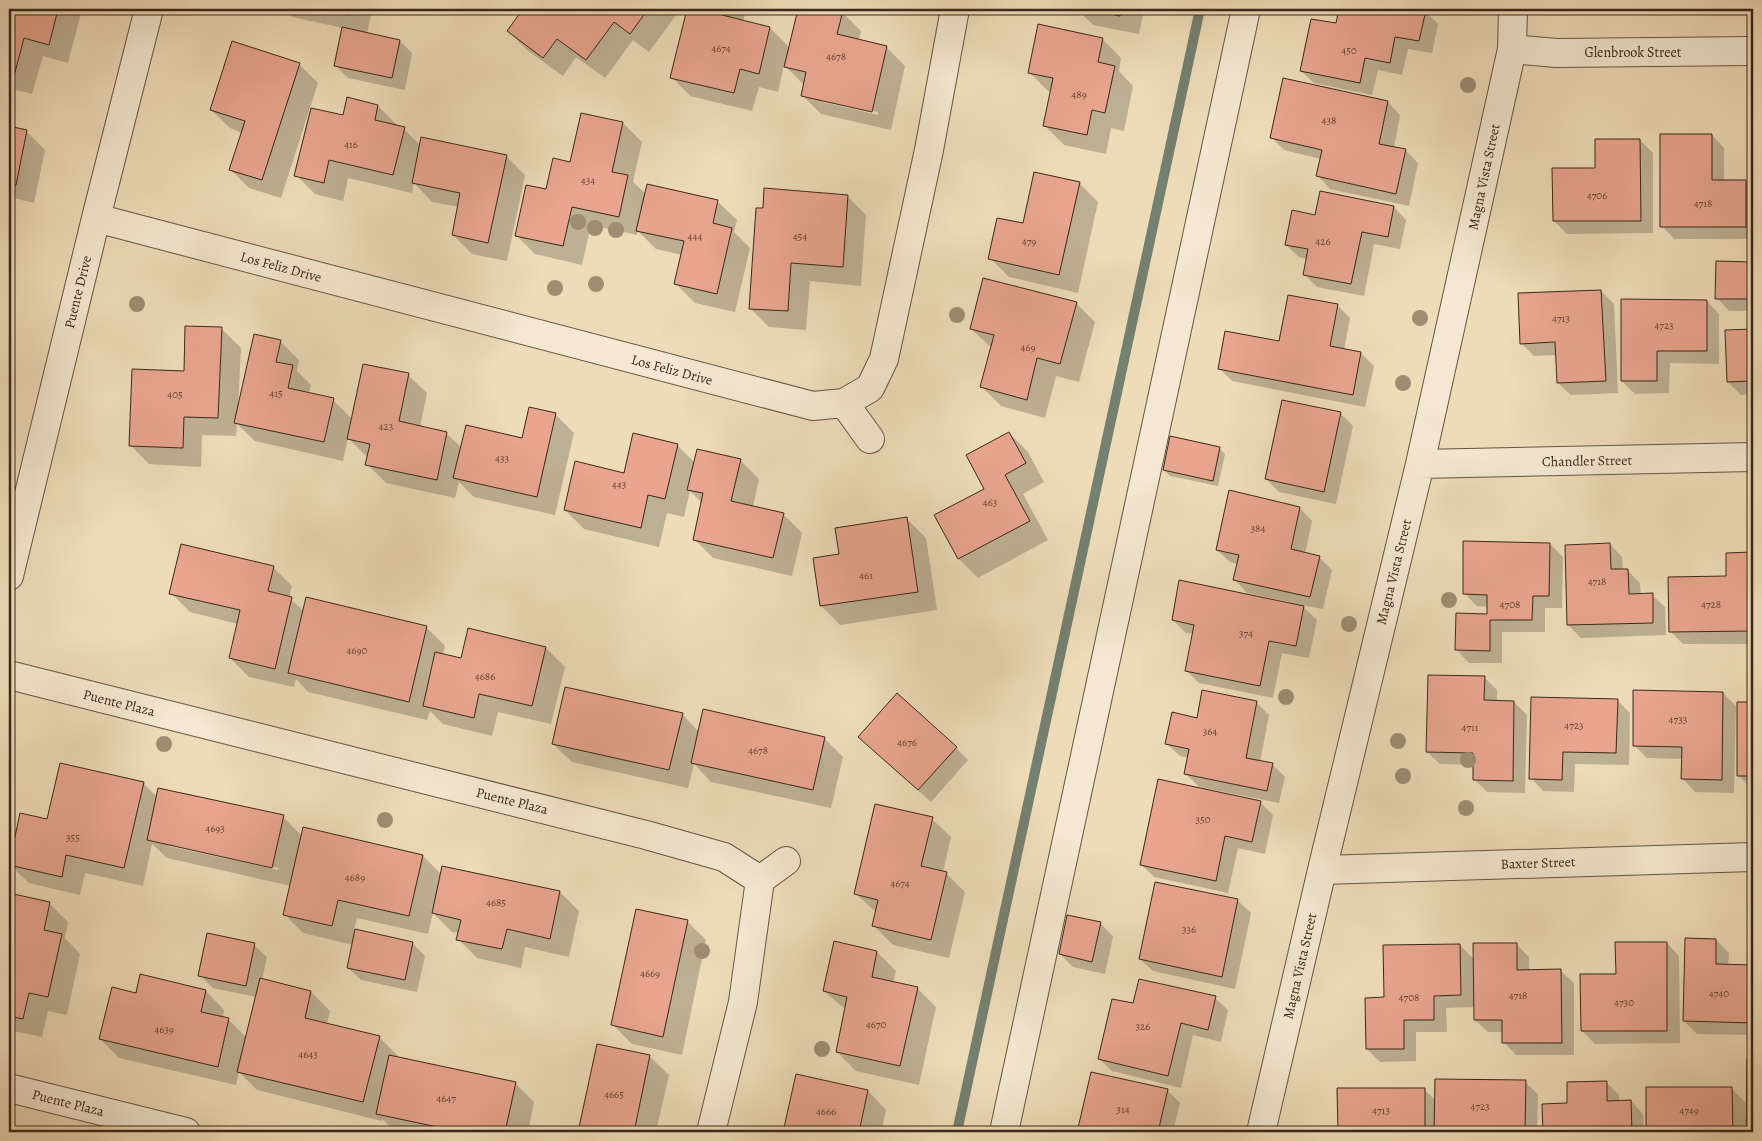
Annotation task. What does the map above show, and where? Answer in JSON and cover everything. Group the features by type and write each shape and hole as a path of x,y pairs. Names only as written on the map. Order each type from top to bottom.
{"street":[{"name":"Puente Drive","path":"9,576 12,545 149,9"},
{"name":"Los Feliz Drive","path":"96,218 813,406 844,403 870,388 884,359 929,150 955,9"},
{"path":"1004,1132 1246,9"},
{"name":"Magna Vista Street","path":"1261,1132 1420,464 1512,49 1513,9"},
{"name":"Glenbrook Street","path":"1512,49 1556,53 1753,52"},
{"path":"844,403 870,439"},
{"name":"Chandler Street","path":"1420,464 1753,457"},
{"name":"Puente Plaza","path":"9,675 646,835 724,857 760,880"},
{"name":"Baxter Street","path":"1322,870 1753,857"},
{"path":"711,1132 743,1002 760,880 786,861"},
{"name":"Puente Plaza","path":"9,1088 186,1132"}],"building":[{"path":"9,9 58,9 49,45 24,38 14,76 9,75"},
{"path":"320,9 349,9 348,15"},
{"path":"523,9 648,9 630,34 614,22 586,60 557,39 543,58 507,31"},
{"path":"687,9 723,9 722,15 770,27 759,74 740,69 734,93 670,78"},
{"path":"798,9 832,9 843,11 837,34 887,46 872,112 801,96 806,72 784,67"},
{"path":"1086,9 1121,9 1120,16"},
{"path":"1339,9 1426,10 1419,41 1395,37 1390,63 1365,58 1360,83 1300,71 1311,19 1336,23"},
{"path":"1038,24 1103,38 1098,62 1115,66 1105,113 1092,110 1087,135 1043,126 1053,78 1028,73"},
{"path":"342,27 400,40 392,78 334,66"},
{"path":"232,41 300,63 262,180 229,170 245,121 210,110"},
{"path":"1283,78 1388,101 1379,144 1406,149 1396,194 1316,176 1322,150 1270,138"},
{"path":"347,97 378,105 375,120 405,127 393,175 329,160 324,183 294,176 311,108 343,115"},
{"path":"581,113 623,122 612,172 628,175 619,217 572,207 563,246 515,236 526,185 546,189 553,158 570,162"},
{"path":"9,126 27,130 16,185 9,183"},
{"path":"1660,134 1712,134 1712,180 1746,180 1746,227 1660,227"},
{"path":"421,137 507,155 488,243 452,235 460,193 412,183"},
{"path":"1595,139 1640,139 1641,221 1553,221 1552,168 1595,168"},
{"path":"1034,172 1080,182 1059,275 988,259 997,218 1023,223"},
{"path":"647,184 718,200 713,223 732,228 717,294 674,284 684,241 636,231"},
{"path":"764,188 848,195 843,267 791,263 788,311 749,309 756,208 763,208"},
{"path":"1320,191 1394,206 1388,237 1362,232 1351,284 1303,275 1308,249 1285,245 1292,210 1315,215"},
{"path":"1716,261 1753,262 1753,299 1715,299"},
{"path":"983,278 1077,302 1060,364 1037,358 1027,400 980,387 994,335 970,329"},
{"path":"1601,290 1606,381 1557,383 1555,342 1520,344 1518,293"},
{"path":"1288,295 1338,304 1330,346 1361,352 1353,395 1218,369 1225,331 1279,341"},
{"path":"1621,299 1707,300 1707,351 1657,351 1657,381 1621,381"},
{"path":"185,326 222,327 218,418 184,417 183,448 129,446 132,369 184,371"},
{"path":"1753,329 1753,381 1727,382 1725,330"},
{"path":"254,334 281,340 276,362 293,365 288,388 334,398 324,442 234,423"},
{"path":"363,364 409,373 399,421 447,432 437,480 365,465 370,444 347,439"},
{"path":"1282,400 1341,412 1324,492 1265,479"},
{"path":"529,407 556,413 537,497 453,478 466,425 522,438"},
{"path":"1009,432 1026,463 1005,475 1030,521 958,559 934,515 984,489 966,455"},
{"path":"633,433 678,444 665,499 648,495 641,528 564,510 575,461 624,473"},
{"path":"1170,436 1220,447 1213,481 1163,470"},
{"path":"697,449 741,459 731,501 784,513 773,558 693,540 703,493 687,490"},
{"path":"1229,490 1300,507 1291,549 1320,556 1310,597 1233,580 1239,555 1216,550"},
{"path":"907,517 918,592 820,606 813,558 839,554 835,528"},
{"path":"1463,541 1550,543 1549,596 1533,596 1532,620 1490,620 1490,651 1455,650 1456,613 1487,614 1487,595 1463,594"},
{"path":"1610,543 1611,569 1628,569 1629,594 1653,593 1653,623 1567,625 1565,545"},
{"path":"181,544 274,566 268,591 292,597 275,669 229,658 240,610 169,594"},
{"path":"1753,552 1753,631 1669,632 1668,577 1726,576 1726,553"},
{"path":"1179,580 1304,606 1296,646 1269,641 1260,686 1185,671 1194,625 1172,620"},
{"path":"306,597 427,626 409,702 288,673"},
{"path":"468,628 546,647 532,706 479,694 474,718 423,706 435,652 461,658"},
{"path":"1428,675 1485,676 1484,700 1514,701 1513,781 1473,780 1473,753 1426,752"},
{"path":"565,687 683,713 669,770 552,744"},
{"path":"1202,690 1257,701 1246,758 1273,763 1267,791 1184,774 1189,749 1165,744 1172,712 1197,718"},
{"path":"1633,690 1723,692 1722,780 1681,779 1682,747 1633,746"},
{"path":"897,693 957,747 918,790 858,737"},
{"path":"1531,697 1618,699 1616,753 1563,752 1562,780 1529,779"},
{"path":"1737,702 1753,702 1753,776 1737,776"},
{"path":"703,709 825,737 813,790 691,763"},
{"path":"60,763 144,782 124,868 66,855 62,877 9,865 20,813 47,819"},
{"path":"1158,779 1261,801 1252,842 1225,836 1216,881 1140,865"},
{"path":"158,788 284,815 272,868 147,840"},
{"path":"875,804 933,817 921,866 947,872 931,940 872,926 878,900 854,894"},
{"path":"303,827 423,855 409,916 338,900 332,926 283,915"},
{"path":"442,866 560,891 550,939 507,929 502,949 456,940 461,920 432,913"},
{"path":"1155,882 1238,899 1222,977 1139,959"},
{"path":"9,893 50,902 44,930 62,934 48,997 29,993 23,1019 9,1016"},
{"path":"636,909 688,920 663,1037 611,1025"},
{"path":"1067,915 1101,922 1092,962 1059,954"},
{"path":"355,929 413,942 405,980 347,968"},
{"path":"207,933 255,943 246,986 198,976"},
{"path":"1685,938 1716,939 1716,964 1753,965 1753,1023 1683,1021"},
{"path":"834,941 877,951 872,977 918,987 900,1066 836,1052 847,997 823,991"},
{"path":"1615,942 1667,942 1667,1031 1581,1031 1580,974 1616,974"},
{"path":"1473,943 1517,943 1517,970 1561,969 1562,1043 1502,1043 1502,1020 1474,1020"},
{"path":"1460,944 1461,995 1434,996 1434,1020 1404,1020 1404,1049 1366,1049 1365,998 1384,997 1383,945"},
{"path":"140,974 206,990 201,1012 229,1018 218,1067 99,1039 112,987 136,993"},
{"path":"260,978 311,991 305,1018 380,1036 363,1102 237,1072"},
{"path":"1139,979 1216,996 1208,1030 1181,1023 1168,1076 1098,1059 1112,999 1133,1003"},
{"path":"597,1044 650,1055 634,1132 578,1132"},
{"path":"389,1055 516,1082 505,1132 461,1132 376,1114"},
{"path":"1747,1058 1753,1058 1753,1132 1746,1132"},
{"path":"1091,1072 1168,1089 1158,1132 1098,1132 1078,1128"},
{"path":"796,1074 868,1090 859,1132 783,1132"},
{"path":"1435,1079 1526,1080 1525,1131 1434,1132"},
{"path":"1607,1081 1607,1101 1631,1100 1632,1132 1543,1132 1542,1104 1567,1103 1567,1082"},
{"path":"1646,1087 1732,1087 1733,1132 1646,1132"},
{"path":"1337,1088 1425,1088 1425,1132 1338,1132"}],"waterway":[{"path":"957,1132 1200,9"}]}
